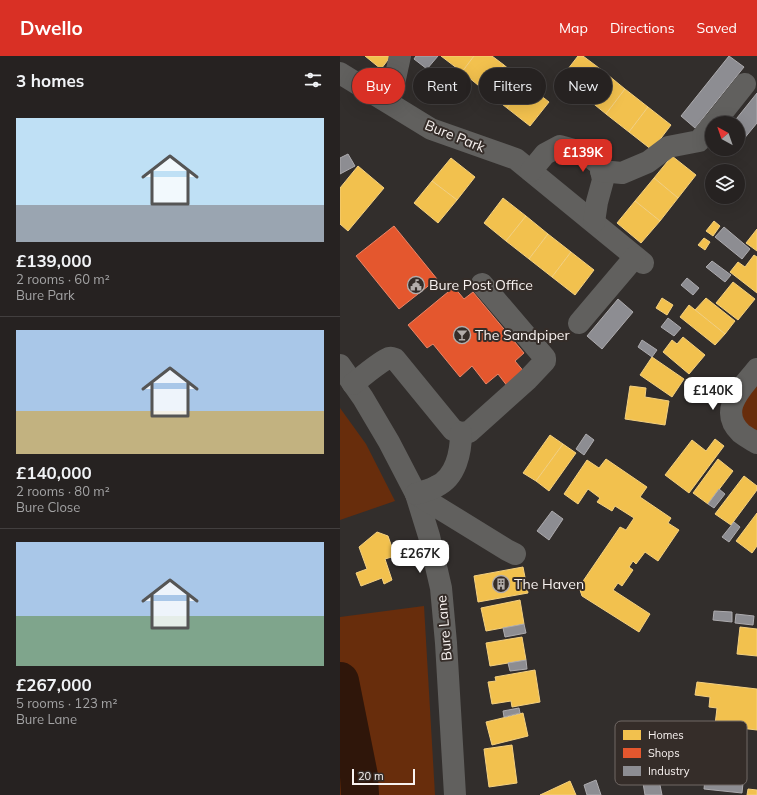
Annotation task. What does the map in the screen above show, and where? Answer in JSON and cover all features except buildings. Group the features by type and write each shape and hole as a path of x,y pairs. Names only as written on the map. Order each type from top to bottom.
{"street":[{"path":"397,68 400,56"},
{"name":"Bure Park","path":"340,73 352,81"},
{"path":"719,116 745,84"},
{"name":"Bure Park","path":"390,104 431,129 516,159 639,260 579,323"},
{"path":"601,171 622,173 648,162 668,147 699,141 705,134"},
{"path":"531,171 545,154 560,146 585,153 600,165 603,180 597,202 594,222"},
{"path":"353,384 373,368 389,358 395,359 453,430 461,433 469,432 528,379 545,361 545,358 482,284"},
{"name":"Bure Lane","path":"340,365 389,442 416,494 429,536 441,588 446,643 455,795"},
{"path":"757,369 735,397 730,411 734,424 742,433 757,443"},
{"path":"416,494 438,486 448,478 460,452 461,433"},
{"path":"416,494 515,554"}],"shaded area":[{"path":"757,379 757,432 740,421 737,407"},
{"path":"340,408 366,444 395,501 340,520"},
{"path":"424,606 435,795 340,795 340,617"}],"waterway":[{"path":"340,681 359,776 360,795"}],"place":[{"name":"Bure Post Office","path":"416,285"},
{"name":"The Sandpiper","path":"462,335"},
{"name":"The Haven","path":"501,584"}]}
